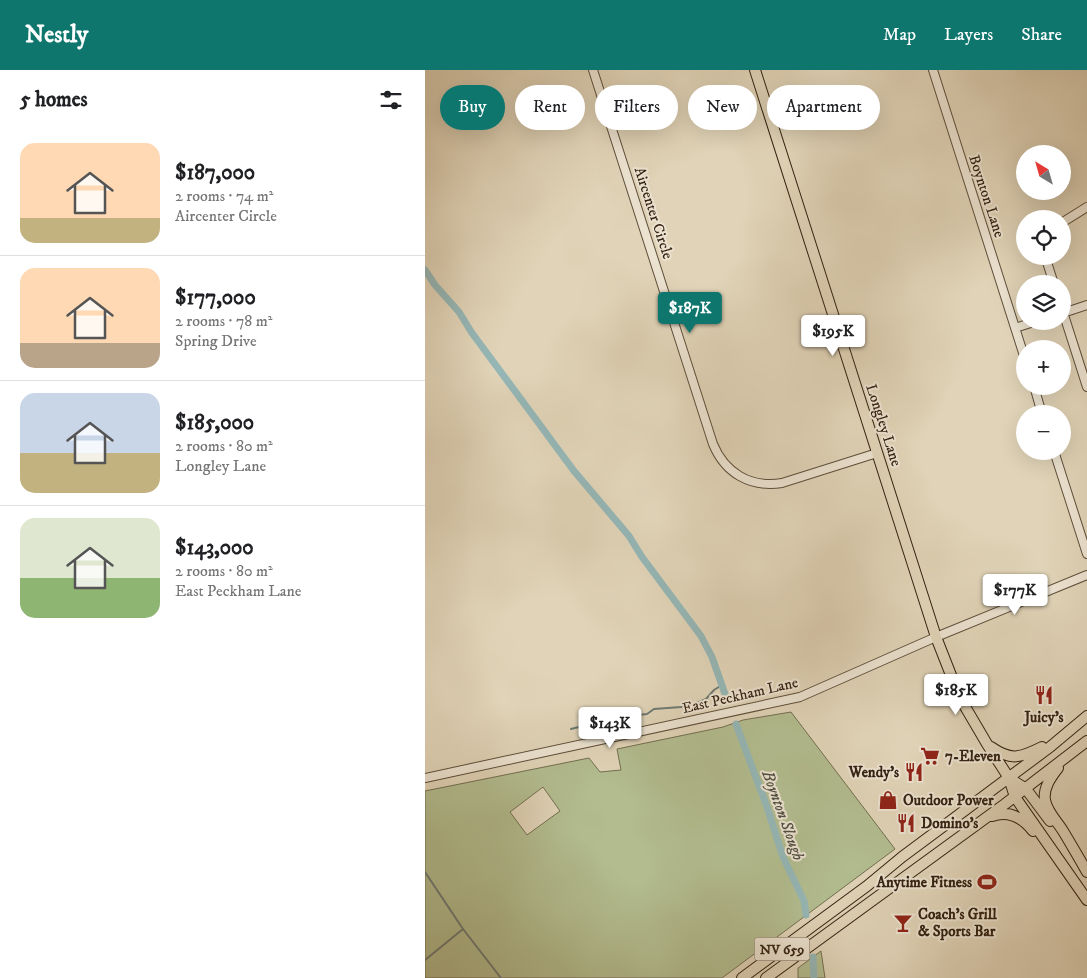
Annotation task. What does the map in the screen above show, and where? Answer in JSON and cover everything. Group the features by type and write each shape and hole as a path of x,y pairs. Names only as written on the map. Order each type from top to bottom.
{"main road":[{"name":"Longley Lane","path":"755,70 936,637 960,698 1009,778 1015,797 1085,897"},
{"name":"NV 659","path":"743,978 1067,734 1087,716"},
{"path":"987,744 1001,754 1018,757 1067,734"},
{"name":"NV 659","path":"766,978 1026,789 1087,741"},
{"path":"1072,753 1049,781 1045,791 1045,800 1049,810 1063,829 1087,872"},
{"name":"Longley Lane","path":"1009,778 1026,789 1087,872"},
{"path":"984,819 999,813 1011,814 1020,818 1030,827 1085,897"},
{"path":"749,978 763,963"}],"street":[{"name":"Aircenter Circle","path":"593,70 713,444 722,462 729,470 745,480 773,485 877,453"},
{"name":"Boynton Lane","path":"933,70 1019,340"},
{"path":"1071,217 1087,207"},
{"path":"1071,310 1087,305"},
{"path":"1069,330 1087,387"},
{"path":"1057,460 1087,554"},
{"name":"East Peckham Lane","path":"425,778 800,697 936,637 1087,575"}],"green space":[{"path":"791,712 895,849 722,978 425,978 425,791 589,758 600,772 621,770 617,749 723,727 743,720","holes":["543,787 560,811 527,835 510,812"]},
{"path":"821,951 825,978 798,978 798,968"}],"waterway":[{"path":"425,270 435,285 459,312 472,333 574,471 629,536 642,557 701,636 712,657 725,694"},
{"path":"571,729 594,723 604,724 621,717 647,714 654,709 692,705 706,699 714,690 722,685"},
{"name":"Boynton Slough","path":"736,724 767,807 783,857 804,901 806,915"},
{"path":"425,872 463,929 501,978"},
{"path":"425,960 463,929"},
{"name":"Boynton Slough","path":"813,957 814,978"}],"place":[{"name":"Juicy's","path":"1044,695"},
{"name":"7-Eleven","path":"930,756"},
{"name":"Wendy's","path":"914,772"},
{"name":"Outdoor Power","path":"888,800"},
{"name":"Domino's","path":"906,823"},
{"name":"Anytime Fitness","path":"987,882"},
{"name":"Coach's Grill & Sports Bar","path":"903,923"}]}
